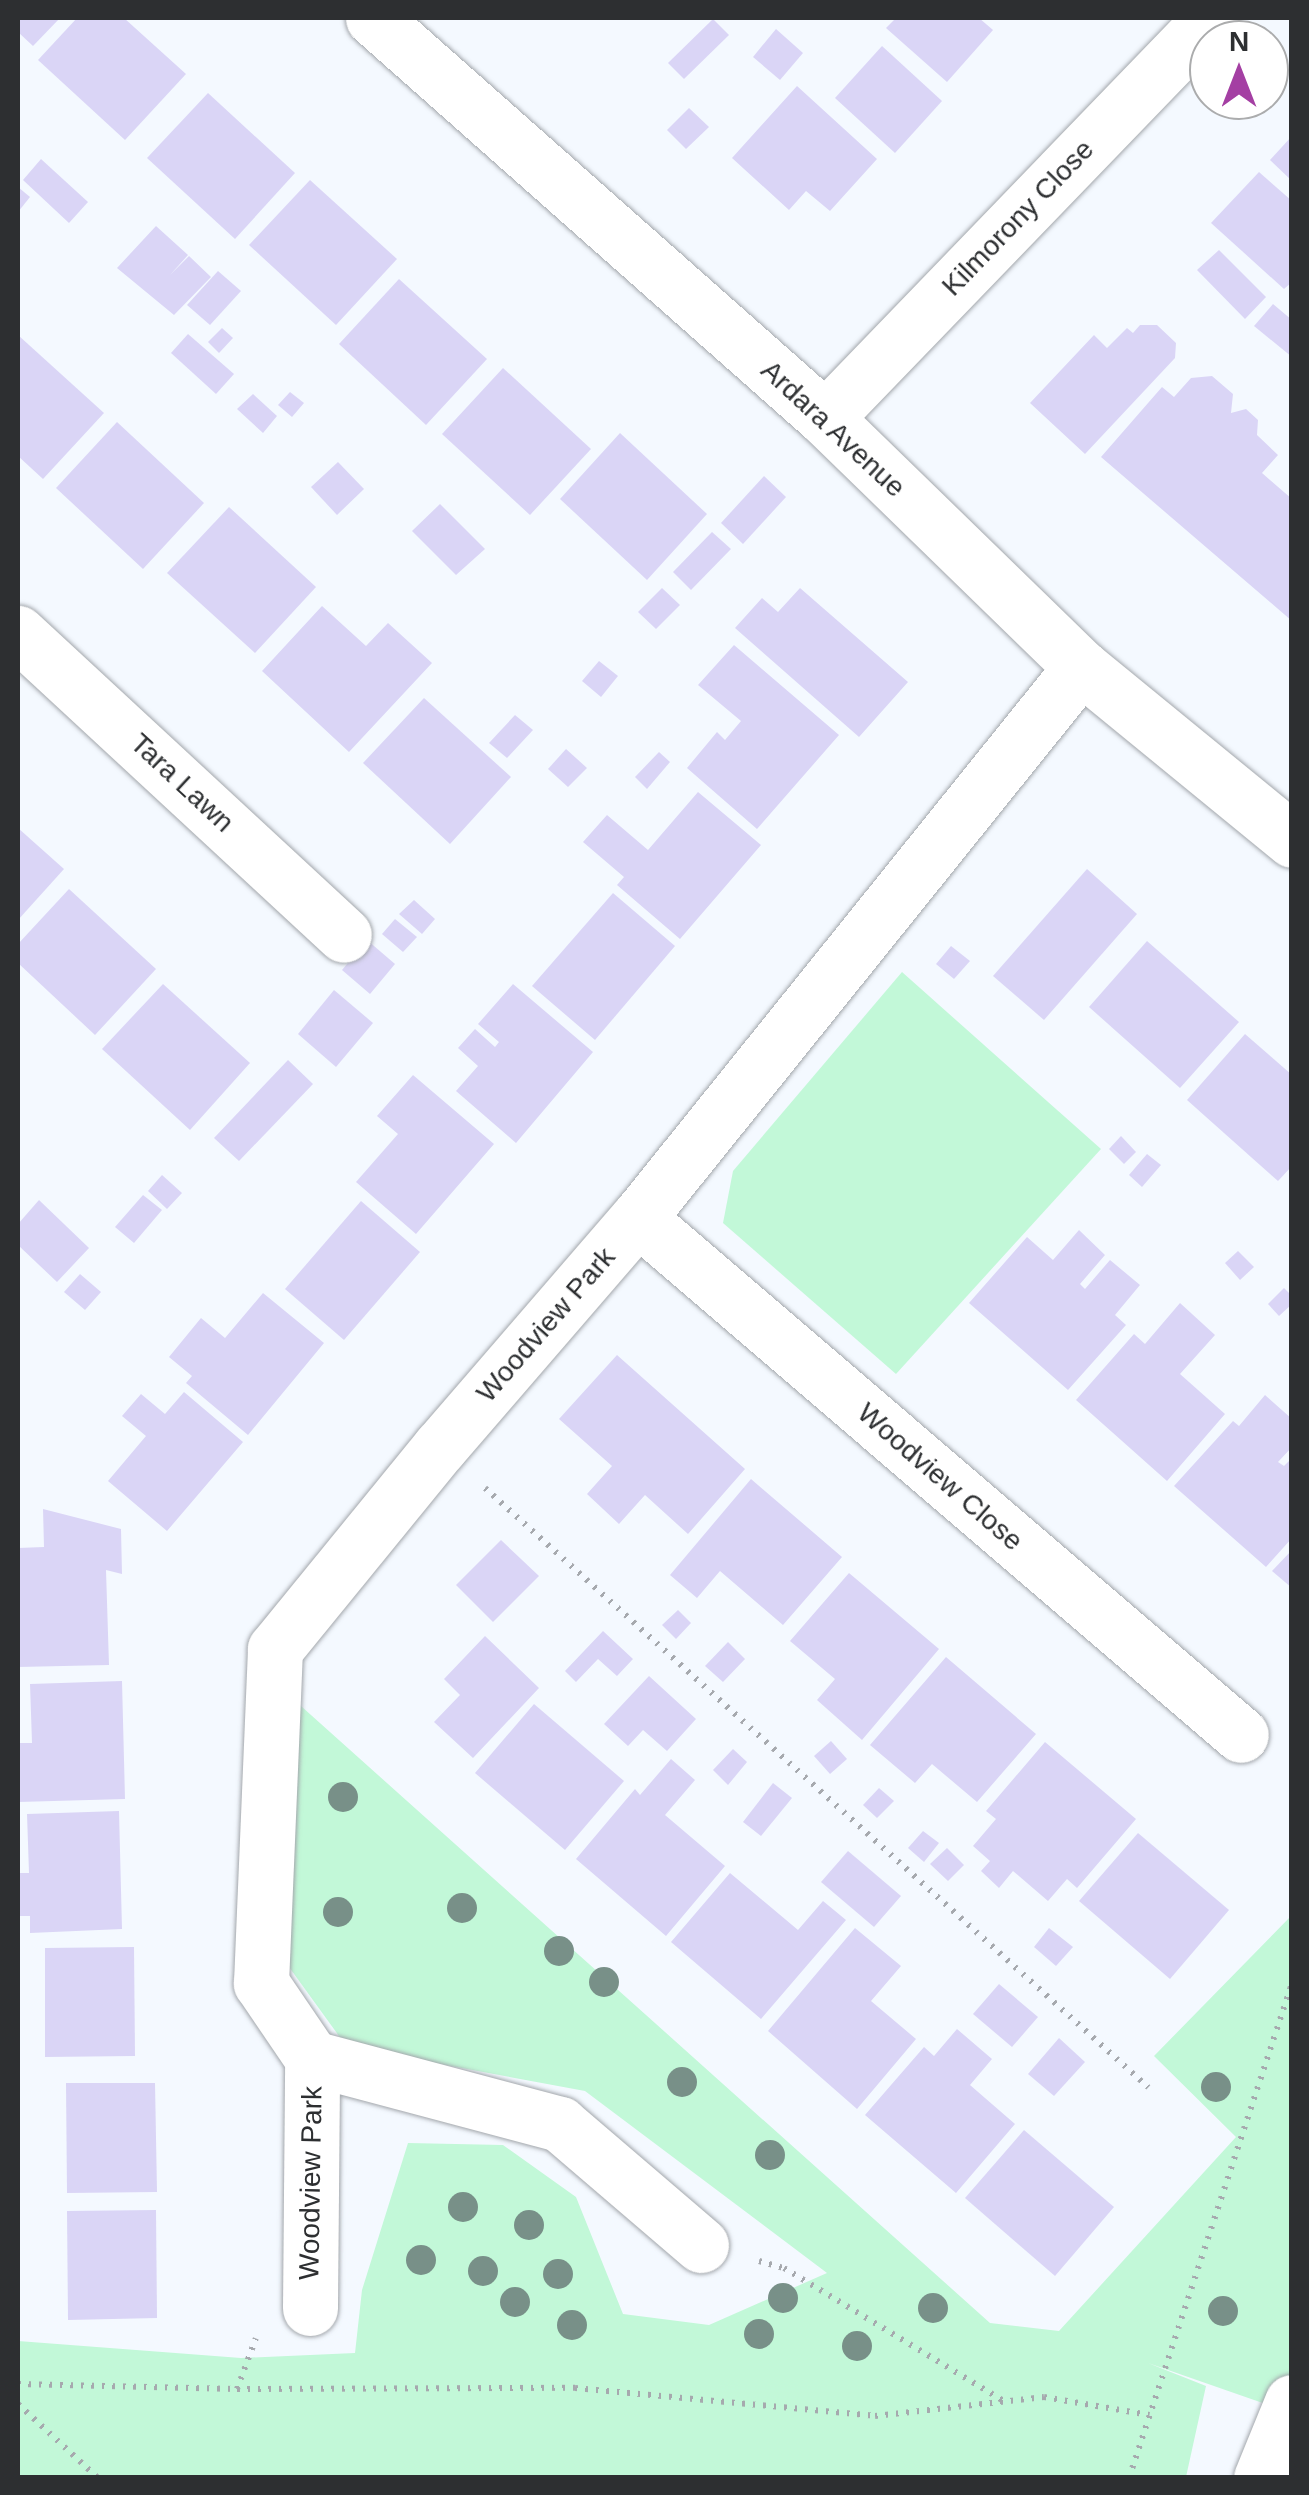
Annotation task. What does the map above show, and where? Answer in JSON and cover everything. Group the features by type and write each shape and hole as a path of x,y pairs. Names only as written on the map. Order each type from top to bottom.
{"street":[{"name":"Ardara Avenue","path":"374,18 825,418 1080,668 1292,840"},
{"name":"Kilmorony Close","path":"825,418 1211,18"},
{"name":"Tara Lawn","path":"18,633 344,936"},
{"name":"Woodview Park","path":"310,2308 312,2058 261,1983 275,1649 440,1447 638,1218 1080,668"},
{"name":"Woodview Close","path":"638,1218 1242,1735"},
{"name":"Woodview Park","path":"312,2058 560,2124 701,2246"},
{"path":"1261,2478 1292,2402"}],"path":[{"path":"440,1447 1148,2087"},
{"path":"1129,2478 1292,1983"},
{"path":"701,2246 784,2268 1005,2402"},
{"path":"18,2384 575,2388 876,2416 1044,2397 1149,2415"},
{"path":"18,2404 98,2478"}],"green space":[{"path":"902,972 1101,1149 896,1374 723,1223 733,1171"},
{"path":"292,1698 990,2323 1059,2331 1236,2137 1154,2056 1291,1916 1291,2398 1286,2411 1148,2363 1206,2386 1186,2477 18,2477 18,2341 241,2358 355,2353 362,2290 408,2143 503,2145 576,2197 623,2314 709,2325 827,2273 585,2091 440,2064 352,2054 289,1967"}],"building":[{"path":"18,18 60,18 33,46 18,32"},
{"path":"77,18 124,18 186,74 125,140 38,60"},
{"path":"896,18 979,18 993,30 947,82 886,28"},
{"path":"713,19 729,35 684,79 668,63"},
{"path":"776,29 803,53 780,80 753,57"},
{"path":"882,46 942,101 895,153 835,98"},
{"path":"797,86 877,159 830,211 806,191 789,210 732,158"},
{"path":"208,93 295,173 235,239 147,158"},
{"path":"689,108 709,127 686,149 667,130"},
{"path":"1292,136 1292,181 1270,160"},
{"path":"41,159 88,202 69,223 23,180"},
{"path":"1259,172 1292,201 1292,282 1284,289 1211,223"},
{"path":"310,180 397,259 336,325 249,245"},
{"path":"18,187 30,197 18,212"},
{"path":"156,226 188,255 170,275 189,256 211,277 174,315 117,268"},
{"path":"1219,250 1266,297 1245,319 1197,270"},
{"path":"218,271 241,291 210,325 187,305"},
{"path":"399,279 487,359 426,425 339,344"},
{"path":"1273,304 1292,320 1292,357 1254,326"},
{"path":"1140,325 1157,325 1176,343 1175,358 1085,454 1030,403 1094,335 1107,348 1127,328 1133,333"},
{"path":"222,328 233,338 219,353 208,342"},
{"path":"188,334 234,374 216,394 171,353"},
{"path":"18,335 104,413 43,479 18,456"},
{"path":"503,368 591,449 530,515 442,434"},
{"path":"1212,376 1233,394 1231,413 1246,409 1258,420 1257,435 1278,455 1262,473 1292,499 1292,621 1101,457 1162,387 1174,397 1191,378"},
{"path":"290,392 304,403 292,417 278,405"},
{"path":"253,394 277,416 263,433 237,409"},
{"path":"117,422 204,503 143,569 56,488"},
{"path":"620,433 707,514 647,580 560,499"},
{"path":"338,462 364,489 337,515 311,487"},
{"path":"764,476 786,497 743,544 721,523"},
{"path":"440,504 485,549 456,575 412,531"},
{"path":"229,507 316,587 255,653 167,573"},
{"path":"712,532 731,549 691,590 673,572"},
{"path":"662,588 680,605 656,629 638,612"},
{"path":"800,588 908,682 859,737 735,628 762,598 778,612"},
{"path":"322,606 366,646 388,623 432,663 349,752 262,671"},
{"path":"734,645 839,735 757,829 687,768 717,732 725,740 741,721 698,685"},
{"path":"599,661 618,676 601,697 582,681"},
{"path":"424,698 511,777 450,844 363,763"},
{"path":"515,715 533,730 507,758 489,743"},
{"path":"566,749 587,768 568,787 548,769"},
{"path":"659,752 670,762 647,789 635,777"},
{"path":"698,792 761,845 680,939 617,885 624,877 583,842 607,815 648,850"},
{"path":"18,828 64,869 18,920"},
{"path":"1087,869 1137,914 1044,1020 993,976"},
{"path":"69,889 156,969 95,1035 18,963 18,944"},
{"path":"613,893 675,946 595,1040 532,986"},
{"path":"414,900 435,919 422,934 399,914"},
{"path":"395,919 417,937 403,952 382,934"},
{"path":"367,940 395,964 370,994 342,970"},
{"path":"1147,941 1239,1022 1180,1088 1089,1007"},
{"path":"951,946 970,961 954,979 936,964"},
{"path":"163,984 250,1063 190,1130 102,1049"},
{"path":"513,984 593,1052 516,1143 456,1091 478,1066 458,1048 475,1029 495,1047 499,1042 478,1024"},
{"path":"334,990 373,1023 336,1067 298,1034"},
{"path":"1245,1034 1292,1075 1292,1166 1278,1181 1187,1100"},
{"path":"288,1060 313,1084 239,1161 214,1138"},
{"path":"413,1075 494,1144 416,1234 356,1182 398,1134 377,1116"},
{"path":"1121,1136 1136,1152 1124,1164 1109,1149"},
{"path":"1147,1154 1161,1165 1142,1187 1129,1175"},
{"path":"162,1175 182,1193 167,1209 148,1191"},
{"path":"143,1195 162,1210 134,1243 115,1227"},
{"path":"39,1200 89,1248 57,1282 18,1245 18,1224"},
{"path":"361,1201 420,1252 344,1340 285,1289"},
{"path":"1079,1230 1105,1255 1080,1284 1085,1289 1110,1260 1140,1285 1115,1315 1126,1325 1068,1390 969,1303 1027,1237 1053,1260"},
{"path":"1238,1251 1254,1267 1240,1280 1225,1263"},
{"path":"80,1274 101,1292 85,1310 64,1292"},
{"path":"1284,1288 1292,1296 1292,1304 1279,1316 1268,1304"},
{"path":"263,1293 324,1343 248,1435 186,1383 192,1376 169,1357 201,1318 225,1338"},
{"path":"1180,1303 1215,1335 1180,1374 1225,1414 1167,1481 1076,1400 1134,1334 1145,1344"},
{"path":"617,1355 745,1469 688,1534 645,1495 619,1524 587,1494 612,1466 559,1419"},
{"path":"184,1392 243,1442 167,1531 108,1481 146,1436 122,1416 141,1394 165,1414"},
{"path":"1265,1395 1292,1419 1292,1447 1278,1462 1284,1466 1292,1458 1292,1538 1266,1567 1174,1486 1233,1421 1239,1426"},
{"path":"751,1479 842,1557 783,1625 720,1571 697,1598 670,1575"},
{"path":"43,1509 121,1529 122,1574 106,1570 109,1665 18,1667 18,1548 44,1547"},
{"path":"501,1540 539,1576 493,1622 456,1585"},
{"path":"1292,1550 1292,1588 1272,1571"},
{"path":"849,1573 939,1649 862,1740 817,1700 835,1679 790,1641"},
{"path":"678,1610 691,1623 676,1639 662,1625"},
{"path":"603,1631 633,1659 617,1676 598,1659 576,1682 565,1671"},
{"path":"485,1636 539,1688 473,1758 434,1722 460,1695 444,1679"},
{"path":"728,1642 745,1659 723,1682 705,1666"},
{"path":"946,1657 1036,1734 977,1802 932,1764 915,1783 870,1745"},
{"path":"649,1676 696,1719 667,1751 643,1730 628,1746 604,1724"},
{"path":"122,1681 125,1799 18,1802 18,1743 32,1743 30,1684"},
{"path":"534,1704 624,1781 565,1850 475,1773"},
{"path":"831,1741 847,1759 830,1774 814,1756"},
{"path":"1045,1742 1136,1819 1077,1888 1067,1879 1048,1901 1013,1871 999,1888 981,1871 990,1861 973,1846 996,1819 986,1811"},
{"path":"733,1749 747,1762 728,1785 713,1770"},
{"path":"671,1759 695,1780 665,1815 725,1866 666,1936 576,1859 635,1789 640,1795"},
{"path":"773,1783 792,1798 761,1836 743,1822"},
{"path":"879,1788 894,1801 877,1818 863,1805"},
{"path":"119,1811 122,1929 30,1933 30,1916 18,1916 18,1873 29,1873 27,1814"},
{"path":"923,1831 939,1843 924,1862 908,1848"},
{"path":"1138,1833 1229,1910 1170,1979 1079,1901"},
{"path":"947,1848 964,1865 948,1881 930,1864"},
{"path":"848,1851 901,1896 874,1927 821,1882"},
{"path":"730,1873 798,1930 823,1901 846,1920 761,2019 671,1942"},
{"path":"855,1928 901,1966 871,2001 916,2039 857,2109 768,2031"},
{"path":"1049,1928 1073,1947 1056,1966 1034,1947"},
{"path":"134,1947 135,2056 45,2057 45,1948"},
{"path":"999,1984 1038,2017 1012,2047 973,2014"},
{"path":"957,2029 992,2059 970,2085 1015,2124 956,2193 865,2115 924,2047 934,2056"},
{"path":"1059,2038 1085,2062 1054,2096 1028,2074"},
{"path":"66,2083 155,2083 157,2192 67,2193"},
{"path":"1024,2130 1114,2207 1055,2276 965,2198"},
{"path":"156,2210 157,2318 68,2320 67,2211"}]}
